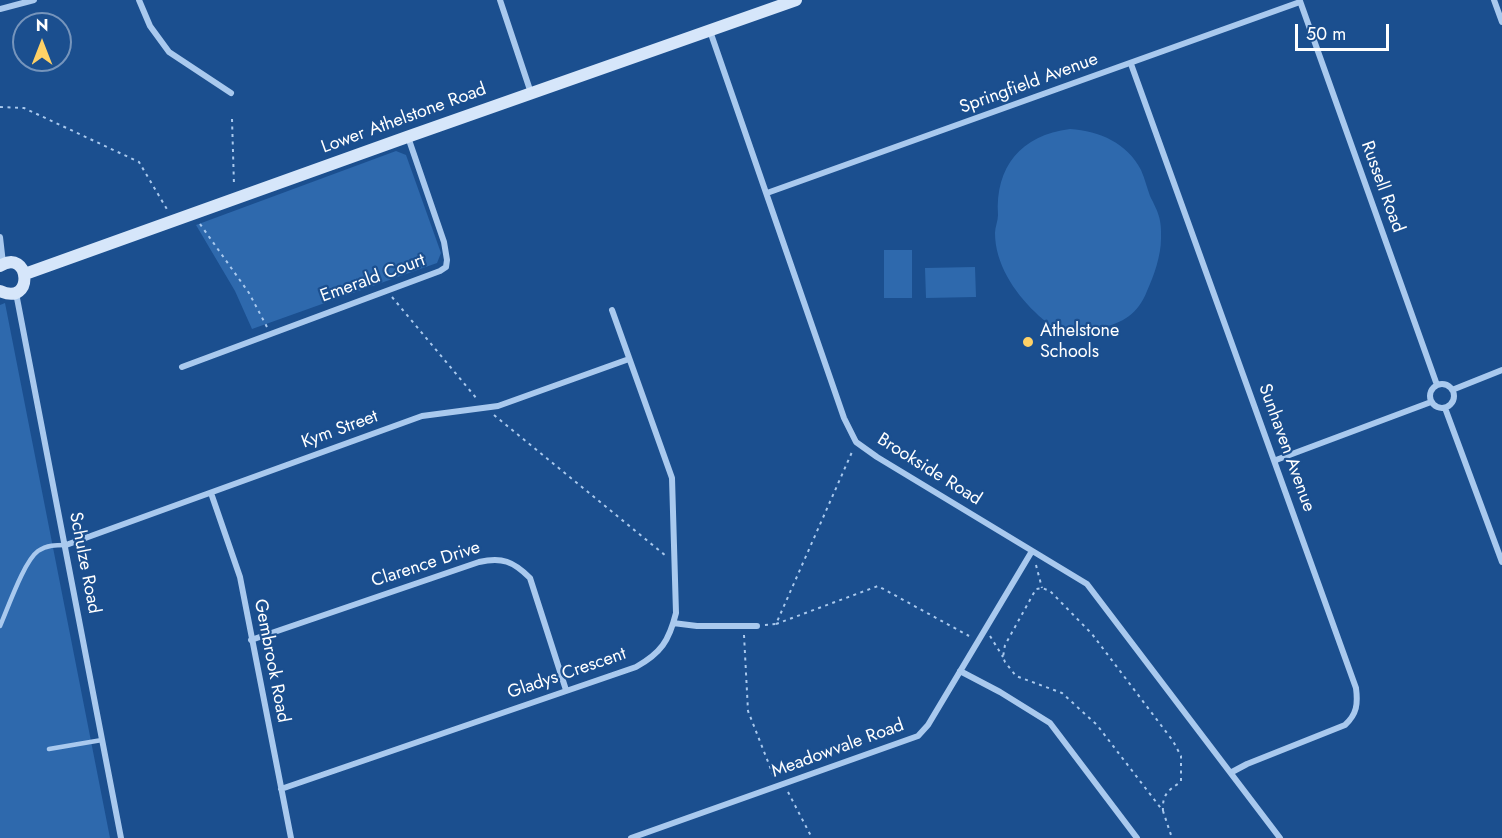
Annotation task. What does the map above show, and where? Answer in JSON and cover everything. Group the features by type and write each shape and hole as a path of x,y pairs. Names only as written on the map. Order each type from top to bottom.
{"street":[{"path":"0,9 34,0"},
{"path":"139,0 150,26 169,52 231,93"},
{"path":"500,0 531,93"},
{"name":"Lower Athelstone Road","path":"25,274 407,136 796,0"},
{"path":"1494,0 1502,21"},
{"name":"Springfield Avenue","path":"767,194 1300,1"},
{"name":"Russell Road","path":"1300,1 1437,385"},
{"name":"Brookside Road","path":"710,31 844,418 856,442 1087,584 1280,838"},
{"name":"Sunhaven Avenue","path":"1131,63 1276,460 1356,688 1358,703 1354,717 1345,725 1232,772"},
{"name":"Emerald Court","path":"182,367 446,267 444,242 407,136"},
{"path":"0,237 2,264 12,262 20,266 25,274 22,289 8,294 0,291"},
{"name":"Schulze Road","path":"16,293 121,838"},
{"name":"Gladys Crescent","path":"281,789 636,667 651,659 664,645 676,613 672,478 612,310"},
{"name":"Kym Street","path":"66,545 422,416 498,406 629,359"},
{"path":"1452,390 1502,370"},
{"path":"1446,384 1452,390 1453,401 1445,408 1437,408 1431,402 1431,390 1437,385 1446,384"},
{"path":"1276,460 1431,402"},
{"path":"1445,408 1502,562"},
{"name":"Gembrook Road","path":"211,493 237,568 291,838"},
{"name":"Meadowvale Road","path":"632,838 918,736 928,725 1032,550"},
{"name":"Clarence Drive","path":"251,640 479,562 493,559 506,561 521,569 530,578 566,690"},
{"path":"673,623 697,626 757,626"},
{"path":"960,671 1000,692 1050,723 1137,838"}],"lane":[{"path":"0,626 27,563 37,551 50,545 66,545"},
{"path":"49,749 102,740"}],"path":[{"path":"0,107 24,108 139,162 174,222"},
{"path":"232,119 234,200"},
{"path":"194,214 249,293 270,333"},
{"path":"386,290 484,408 675,563"},
{"path":"776,624 856,442"},
{"path":"1032,550 1042,588"},
{"path":"757,626 776,624 878,586 978,641"},
{"path":"1003,657 1005,645 1036,589 1042,588 1050,591 1092,634 1182,756 1181,782 1168,790 1163,797 1163,811 1172,838"},
{"path":"744,626 748,711 781,785 812,838"},
{"path":"986,628 1008,667 1016,676 1062,693 1097,724 1163,811"}],"shaded area":[{"path":"1070,129 1092,132 1112,140 1128,152 1142,173 1161,226 1160,252 1155,272 1139,306 1129,316 1116,323 1073,333 1064,332 1050,325 1020,295 1002,266 995,233 1001,182 1014,156 1038,138"},
{"path":"396,151 406,155 441,253 437,263 252,329 235,291 196,225"},
{"path":"884,250 912,250 912,298 884,298"},
{"path":"975,267 976,297 926,298 925,268"},
{"path":"5,303 110,838 0,838 0,305"}],"place":[{"name":"Athelstone Schools","path":"1028,342"}]}
